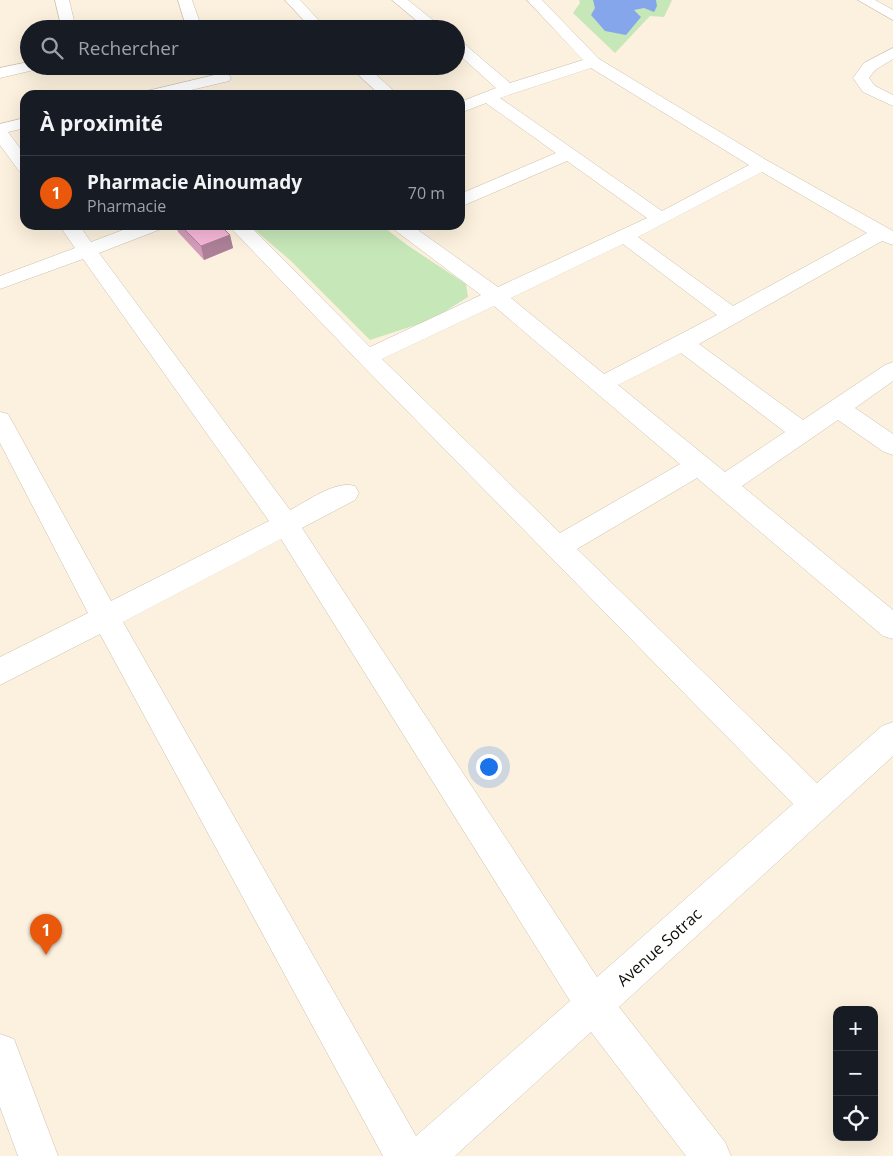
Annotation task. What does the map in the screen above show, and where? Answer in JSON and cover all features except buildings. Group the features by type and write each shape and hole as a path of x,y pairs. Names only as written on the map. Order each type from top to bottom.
{"street":[{"path":"62,0 67,20"},
{"path":"185,0 192,20"},
{"path":"292,0 311,20"},
{"path":"400,0 426,20"},
{"path":"534,0 593,62 762,165 887,236"},
{"path":"865,0 893,16"},
{"path":"465,52 507,89"},
{"path":"893,54 870,67 862,74 861,78 863,84 869,90 893,101"},
{"path":"465,106 507,89 593,62"},
{"path":"0,73 20,69"},
{"path":"367,75 384,90"},
{"path":"171,90 225,78"},
{"path":"488,97 567,155 661,219"},
{"path":"0,129 20,124"},
{"path":"0,133 20,160"},
{"path":"465,199 567,155"},
{"path":"367,358 661,219 762,165"},
{"path":"73,230 286,524 594,1005 711,1156"},
{"path":"0,282 140,230"},
{"path":"243,230 367,358 816,806"},
{"path":"406,230 497,297 698,465 725,485 893,627"},
{"path":"624,236 731,315"},
{"path":"602,384 683,343 731,315 887,236"},
{"path":"683,343 802,432"},
{"path":"725,485 893,370"},
{"path":"838,408 893,446"},
{"path":"0,420 104,616 405,1156"},
{"path":"557,548 698,465"},
{"path":"0,672 104,616 346,493"},
{"name":"Avenue Sotrac","path":"424,1156 893,736"},
{"path":"0,1053 38,1156"}],"green space":[{"path":"579,0 672,0 664,17 650,16 615,53 573,13 580,3"},
{"path":"255,230 388,230 466,284 468,297 431,320 370,340 291,261"}],"water":[{"path":"593,0 656,0 657,6 654,12 644,8 634,10 641,17 626,35 605,31 591,15 595,8"}],"place":[{"name":"Pharmacie Ainoumady","path":"46,955"}]}
